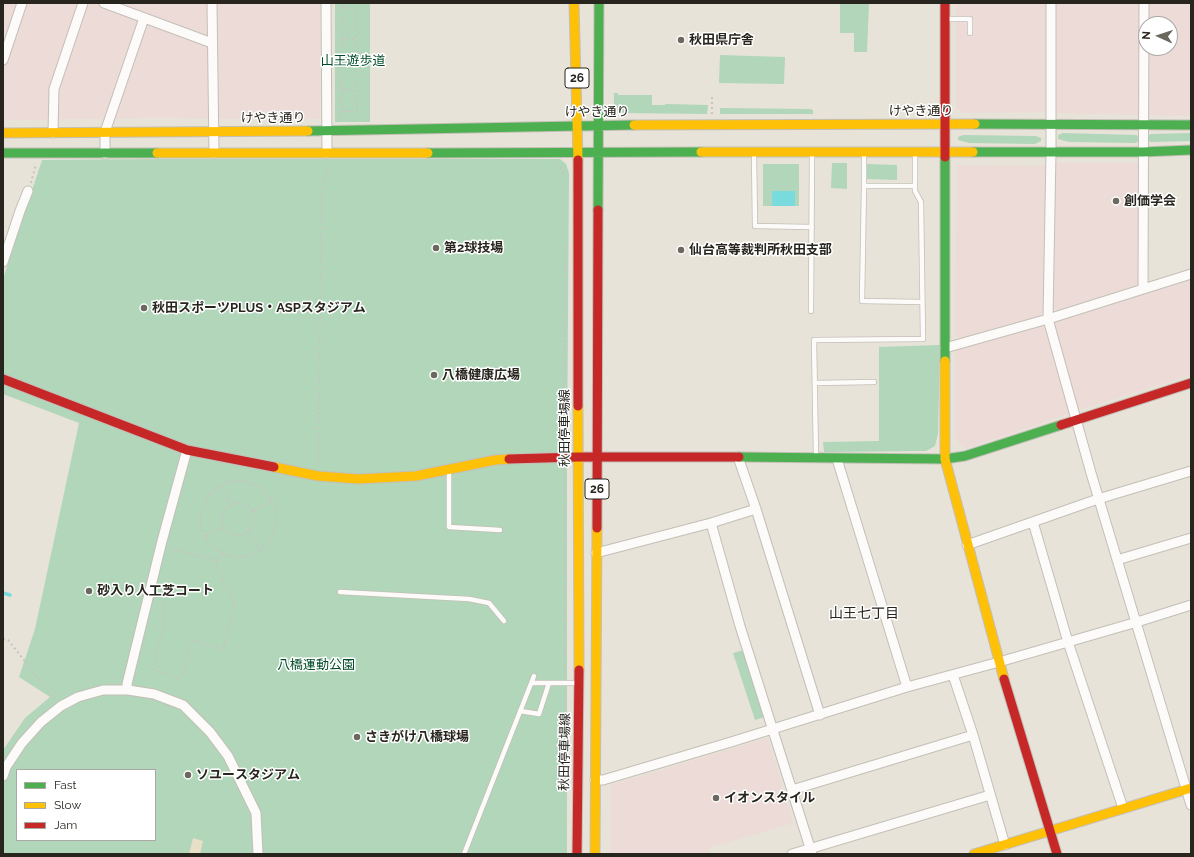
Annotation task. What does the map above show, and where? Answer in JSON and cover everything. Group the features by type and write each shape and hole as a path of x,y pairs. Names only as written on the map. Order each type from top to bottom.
{"street":[{"path":"3,60 22,3"},
{"path":"53,133 54,89 83,3"},
{"path":"104,3 212,42"},
{"path":"212,3 214,153"},
{"path":"326,3 327,153"},
{"name":"26","path":"595,854 599,3"},
{"path":"946,3 945,459 999,662 1057,854"},
{"path":"1050,3 1051,152 1048,319 1098,499 1189,789 1191,805"},
{"path":"1143,289 1144,3"},
{"name":"秋田停車場線","path":"574,6 578,125 579,683 577,854"},
{"path":"105,154 105,132 144,18"},
{"name":"けやき通り","path":"3,133 327,131 578,125 1191,125"},
{"path":"3,153 598,153 754,151 1143,152 1191,150"},
{"path":"3,262 28,191"},
{"path":"945,348 1048,319 1191,274"},
{"path":"3,379 187,450 318,476 358,479 416,476 496,460 578,457 945,459 964,456 1191,383"},
{"path":"128,690 127,684 161,546 187,450"},
{"path":"738,457 756,509 820,715"},
{"path":"838,458 907,687"},
{"path":"967,545 1098,499 1191,471"},
{"path":"596,553 711,523 756,509"},
{"path":"1033,522 1068,642 1124,808"},
{"path":"711,523 740,626 811,851"},
{"path":"1117,560 1191,538"},
{"path":"595,780 603,780 773,730 907,687 999,662 1191,605"},
{"path":"953,675 973,735 1005,845"},
{"path":"4,770 14,754 41,722 61,706 78,697 103,690 128,690 154,694 183,705 210,732 228,756 256,813 258,854"},
{"path":"792,790 973,735"},
{"path":"974,854 1189,789"},
{"path":"792,854 811,851 990,794"}],"lane":[{"path":"569,18 574,6"},
{"path":"946,19 970,19 970,33"},
{"path":"570,53 576,64"},
{"path":"754,151 755,226 812,227"},
{"path":"811,311 812,152"},
{"path":"864,152 862,301 922,302"},
{"path":"816,458 814,340 923,339 921,202 915,191 915,152"},
{"path":"864,186 915,186"},
{"path":"815,383 874,382"},
{"path":"449,470 449,527 500,530"},
{"path":"340,592 469,599 489,603 504,621"},
{"path":"464,854 534,676"},
{"path":"532,683 579,683"},
{"path":"520,711 540,714 549,683"}],"path":[{"path":"341,118 342,3"},
{"path":"341,111 357,111 356,8 342,8"},
{"path":"342,39 356,39"},
{"path":"341,90 357,90"},
{"path":"712,94 712,115"},
{"path":"28,191 40,154"},
{"path":"318,476 322,187 330,163 324,163"},
{"path":"30,164 37,164"},
{"path":"551,164 556,164 562,170 565,177"},
{"path":"564,737 565,239"},
{"path":"240,480 253,483 265,490 273,500 277,511 277,523 274,535 267,545 260,550 246,556 234,556 223,553 213,546 206,536 202,524 202,510 207,498 216,488 221,486 228,482 240,480"},
{"path":"221,486 230,504"},
{"path":"253,511 273,500"},
{"path":"235,502 245,504 253,511 254,522 253,527 249,531 238,535 228,531 224,527 222,522 223,512 230,504 235,502"},
{"path":"206,536 224,527"},
{"path":"249,531 260,550"},
{"path":"161,546 217,561"},
{"path":"160,584 165,619 153,669 181,679 193,640 223,649 235,603 216,567 217,561 223,553"},
{"path":"3,639 8,640 61,706"}],"shaded area":[{"path":"3,3 320,3 320,119 153,118 3,120"},
{"path":"956,3 1047,3 1047,112 964,113 956,108"},
{"path":"1054,3 1140,3 1140,16 1138,16 1138,56 1140,56 1140,115 1053,113"},
{"path":"1148,3 1191,3 1191,116 1151,115 1147,113 1147,56 1178,56 1178,16 1148,16"},
{"path":"1056,163 1141,163 1140,285 1058,312 1053,308"},
{"path":"957,165 1049,166 1044,311 1037,319 959,340 955,335"},
{"path":"1191,278 1191,375 1079,410 1075,408 1052,323 1054,320"},
{"path":"1039,324 1046,329 1069,411 1068,414 967,448 962,447 955,436 955,354 959,348"},
{"path":"768,738 793,823 709,848 710,854 610,854 611,785"}],"green space":[{"name":"山王遊歩道","path":"335,3 370,3 370,122 335,122"},
{"path":"840,3 869,3 867,52 854,52 854,33 840,33"},
{"path":"720,55 785,57 784,84 719,83"},
{"path":"614,93 618,93 618,95 652,95 652,105 708,105 707,114 621,113 614,104"},
{"path":"720,108 810,109 813,110 813,114 720,114"},
{"path":"1063,133 1136,135 1141,137 1141,140 1135,143 1069,142 1058,139 1058,135"},
{"path":"1191,133 1191,141 1151,142 1146,140 1146,137 1151,134"},
{"path":"963,135 1036,136 1041,138 1041,141 1035,144 969,143 958,140 958,137"},
{"name":"八橋運動公園","path":"560,159 566,164 569,173 567,854 3,854 3,750 25,718 50,697 19,677 35,629 79,423 3,394 3,279 42,160"},
{"path":"832,163 847,163 847,189 831,188"},
{"path":"763,164 799,164 799,206 795,206 795,191 773,191 772,206 763,206"},
{"path":"867,164 897,165 897,180 866,179"},
{"path":"940,345 938,434 935,446 926,451 824,452 823,442 879,441 879,347"},
{"path":"744,650 765,717 755,720 733,653"}],"sand":[{"path":"193,838 203,841 200,854 189,854"}],"water":[{"path":"772,191 795,191 795,206 772,206"}],"waterway":[{"path":"3,593 10,595"}],"traffic: fast":[{"path":"598,210 599,3"},
{"path":"975,124 1191,125"},
{"path":"308,131 634,125"},
{"path":"973,152 1143,152 1191,150"},
{"path":"428,153 701,152"},
{"path":"3,153 157,153"},
{"path":"945,157 945,361"},
{"path":"739,457 945,459 965,456 1061,425"}],"traffic: slow":[{"path":"574,3 578,160"},
{"path":"634,125 975,124"},
{"path":"3,133 308,131"},
{"path":"701,152 973,152"},
{"path":"157,153 428,153"},
{"path":"945,361 945,459 1004,679"},
{"path":"578,406 579,670"},
{"path":"274,467 318,476 358,479 416,476 495,460 509,459"},
{"path":"595,854 597,528"},
{"path":"974,854 1191,788"}],"traffic: jam":[{"path":"945,3 945,157"},
{"path":"578,160 578,406"},
{"path":"597,528 598,210"},
{"path":"3,379 187,450 274,467"},
{"path":"1061,425 1191,383"},
{"path":"509,459 578,457 739,457"},
{"path":"577,854 579,670"},
{"path":"1004,679 1057,854"}],"place":[{"name":"秋田県庁舎","path":"681,40"},
{"name":"創価学会","path":"1116,201"},
{"name":"第2球技場","path":"436,248"},
{"name":"仙台高等裁判所秋田支部","path":"681,250"},
{"name":"秋田スポーツPLUS・ASPスタジアム","path":"144,308"},
{"name":"八橋健康広場","path":"434,375"},
{"name":"砂入り人工芝コート","path":"89,591"},
{"name":"さきがけ八橋球場","path":"357,737"},
{"name":"ソユースタジアム","path":"188,775"},
{"name":"イオンスタイル","path":"716,798"}],"district":[{"name":"山王七丁目","path":"864,614"}]}
